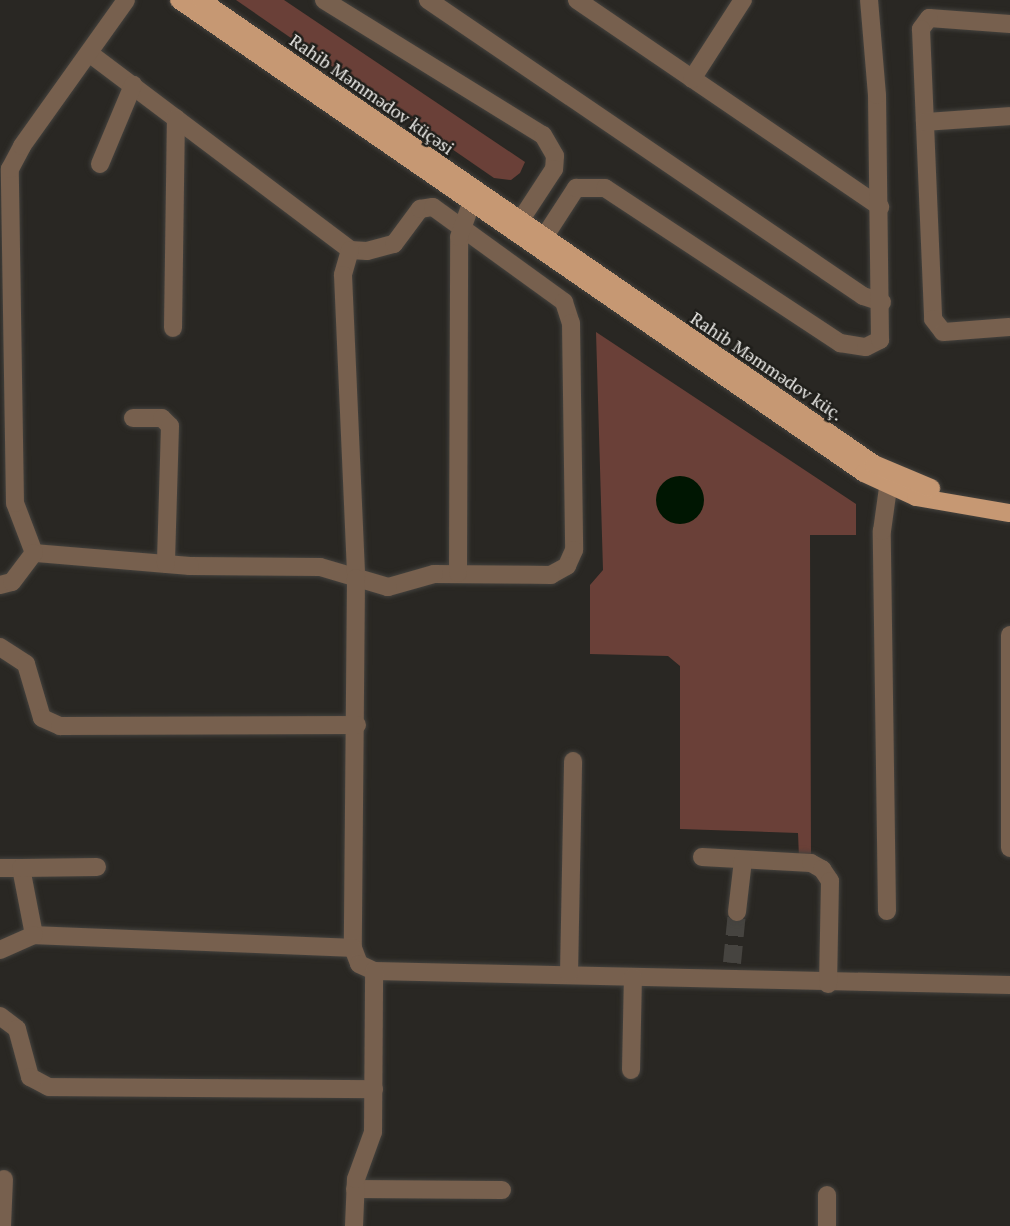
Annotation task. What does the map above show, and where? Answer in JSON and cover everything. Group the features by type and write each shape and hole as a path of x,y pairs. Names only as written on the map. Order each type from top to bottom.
{"main road":[{"path":"179,0 471,204 890,481 1010,513"},
{"name":"Rahib Məmmədov küçəsi","path":"201,0 520,221"},
{"name":"Rahib Məmmədov küç.","path":"520,221 890,481 1010,501"}],"street":[{"path":"34,553 7,503 7,153 89,53 126,0"},
{"path":"324,0 543,135 555,156 554,169 520,221"},
{"path":"428,0 863,296 882,302"},
{"path":"578,0 880,207"},
{"path":"692,79 743,0"},
{"path":"543,239 576,188 606,188 840,344 866,347 880,340 880,207 873,13 869,0"},
{"path":"1010,24 929,18 921,29 933,319 943,332 1010,327"},
{"path":"34,553 166,564 320,567 388,587 423,576 458,573 551,575 566,566 574,550 570,311 564,302 461,227 426,206 394,244 367,251 349,250 89,53"},
{"path":"100,164 133,85"},
{"path":"925,122 1010,116"},
{"path":"173,328 176,118"},
{"path":"458,573 461,227 471,204"},
{"path":"349,250 343,275 356,578 357,725 353,948 359,964 374,971 633,977 731,972 828,984 1010,985"},
{"path":"133,418 162,418 170,426 166,564"},
{"path":"887,911 881,531 890,481"},
{"path":"0,585 12,582 34,553"},
{"path":"1010,635 1010,848"},
{"path":"0,648 26,664 42,718 60,726 357,725"},
{"path":"569,974 573,761"},
{"path":"702,858 811,863 830,881 828,984"},
{"path":"737,912 743,859"},
{"path":"0,868 97,867"},
{"path":"21,868 34,935"},
{"path":"0,950 34,935 353,948"},
{"path":"354,1226 355,1189 373,1132 374,971"},
{"path":"631,1070 633,977"},
{"path":"0,1016 17,1028 30,1077 49,1087 374,1089"},
{"path":"2,1226 4,1178"},
{"path":"355,1189 502,1190"},
{"path":"827,1195 827,1226"}],"shaded area":[{"path":"236,0 284,0 525,162 520,173 511,180 494,178"},
{"path":"596,332 856,504 856,535 810,535 811,861 799,858 798,833 680,829 680,666 668,656 590,654 590,585 603,570"},
{"path":"680,476 697,483 704,500 697,517 680,524 663,517 656,500 663,483"}],"tunnel":[{"path":"732,963 737,912"}]}
